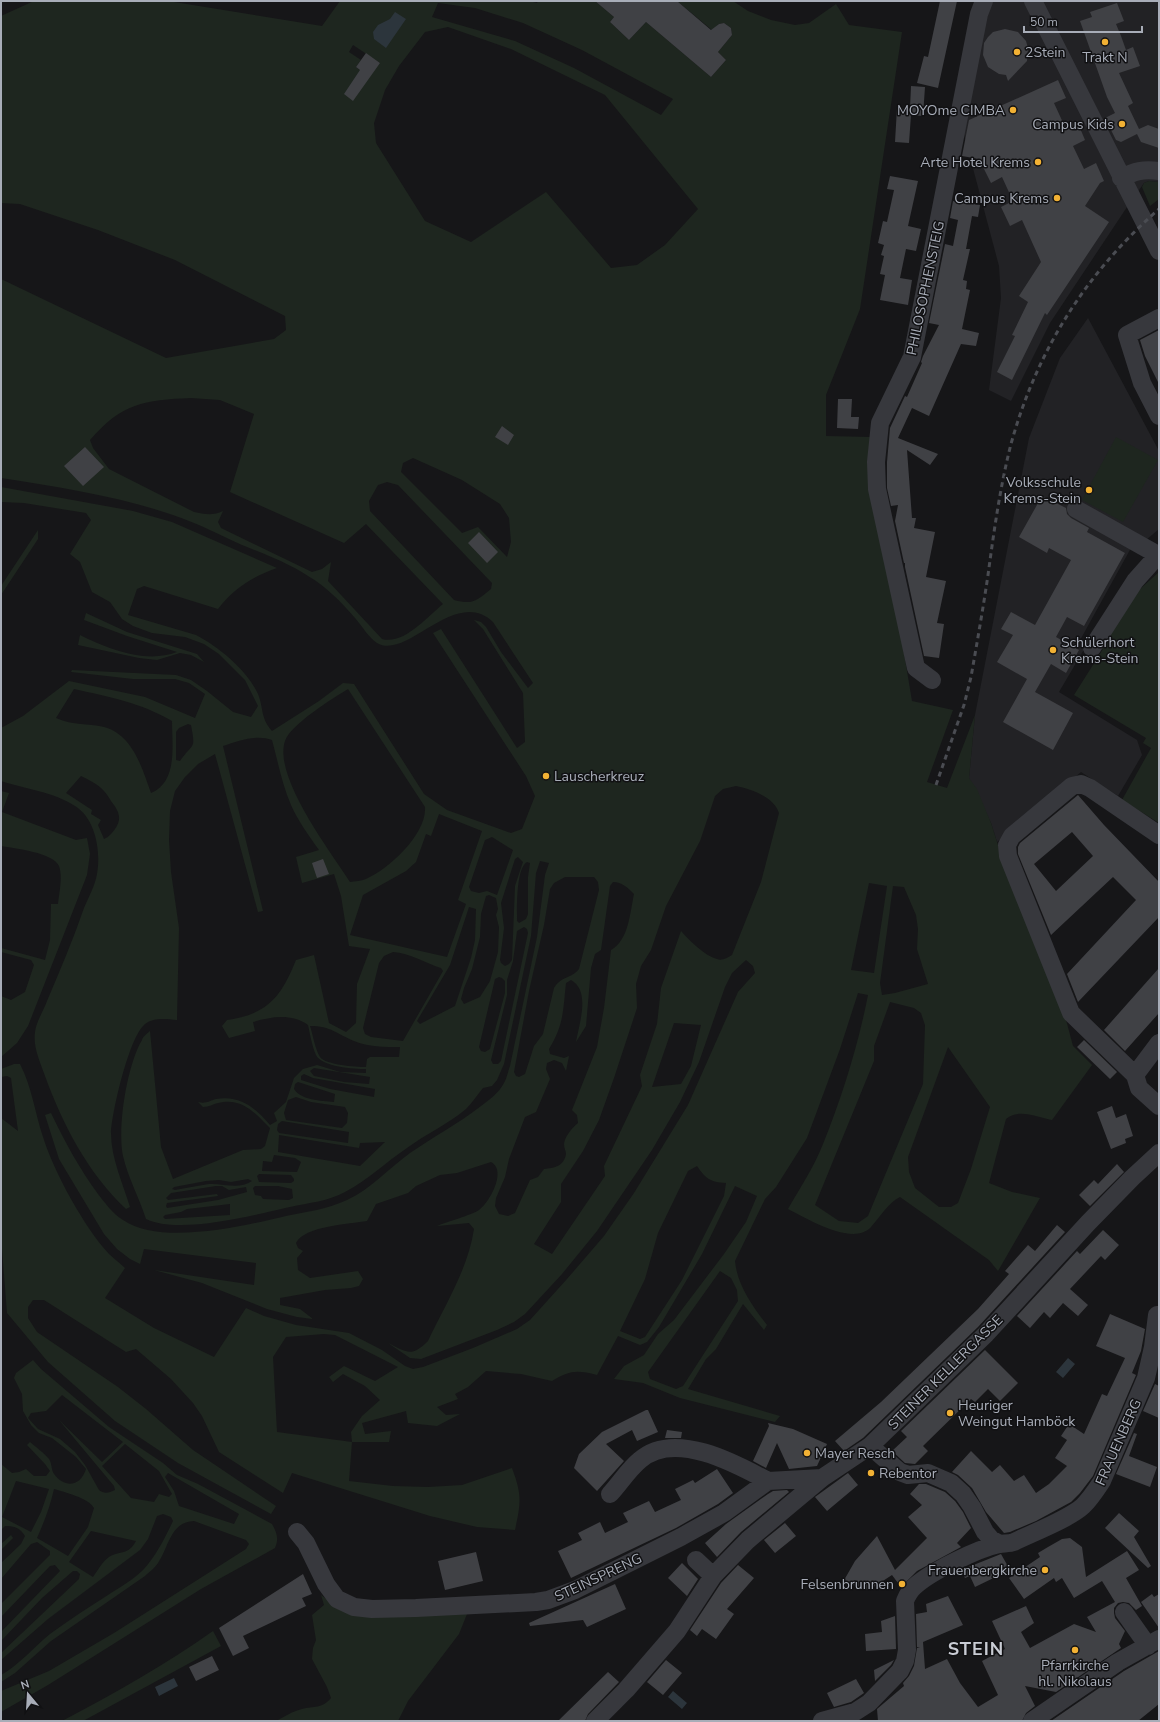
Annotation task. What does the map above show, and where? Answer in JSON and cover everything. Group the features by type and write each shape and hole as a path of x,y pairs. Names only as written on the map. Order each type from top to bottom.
{"street":[{"name":"PHILOSOPHENSTEIG","path":"932,680 916,668 876,489 876,462 880,423 912,357 979,14 984,1"},
{"path":"1037,2 1121,178 1159,251"},
{"path":"1121,178 1133,171 1159,171"},
{"path":"1159,318 1127,335 1142,383 1159,416"},
{"path":"1076,509 1159,555 1135,581 1092,648"},
{"path":"1159,834 1090,788 1081,784 1072,786 1012,836 1007,845 1008,856 1071,1013 1135,1075 1138,1088 1159,1106"},
{"path":"1135,1075 1159,1043"},
{"name":"STEINER KELLERGASSE","path":"595,1721 626,1690 677,1631 713,1576 748,1540 822,1478 870,1446 986,1334 1088,1223 1159,1153"},
{"name":"FRAUENBERG","path":"822,1721 855,1712 869,1703 900,1671 905,1661 907,1650 904,1601 915,1586 963,1557 1000,1544 1014,1542 1071,1514 1082,1507 1093,1495 1102,1481 1153,1380 1157,1314"},
{"path":"870,1446 900,1472 908,1475 928,1472 951,1483 963,1494 988,1535 1000,1544"},
{"path":"610,1494 640,1459 658,1449 678,1447 737,1464 768,1481 822,1478"},
{"name":"STEINSPRENG","path":"297,1532 306,1543 326,1584 337,1599 354,1608 422,1608 548,1600 575,1590 681,1537 724,1513 768,1481"},
{"name":"FRAUENBERG","path":"963,1557 972,1543 979,1521"},
{"path":"696,1560 713,1576"},
{"path":"1032,1721 1118,1662 1154,1643 1124,1612"}],"shaded area":[{"path":"34,1 168,1 322,26 340,1 529,1 537,3 538,1 595,1 614,17 610,22 629,40 646,22 711,77 726,60 718,52 732,35 731,28 724,23 719,24 712,30 677,1 733,1 748,11 771,20 795,25 809,23 836,4 849,25 902,32 860,309 826,395 826,436 871,437 886,545 912,701 953,710 927,782 947,788 975,715 969,778 977,789 991,823 1003,861 1065,1016 1073,1046 1092,1065 1052,1120 1028,1114 1017,1114 1006,1119 989,1183 1012,1192 1040,1198 998,1271 989,1260 900,1197 888,1206 871,1227 863,1232 853,1234 830,1229 788,1209 819,1153 843,1090 868,995 858,993 840,1049 807,1138 776,1187 765,1199 735,1261 736,1270 746,1295 767,1325 764,1330 743,1304 716,1349 706,1359 688,1389 780,1416 775,1422 680,1398 643,1383 614,1379 624,1366 644,1355 658,1334 674,1320 724,1254 746,1222 757,1196 735,1186 702,1254 659,1327 647,1342 640,1345 618,1336 597,1375 584,1372 574,1372 552,1381 521,1374 486,1371 468,1387 455,1394 458,1399 437,1407 446,1415 460,1414 437,1426 408,1423 406,1411 362,1423 365,1434 391,1431 389,1442 352,1442 349,1481 393,1486 428,1487 462,1485 512,1468 518,1485 520,1499 515,1530 477,1527 430,1516 292,1473 283,1493 219,1452 202,1416 193,1403 171,1379 136,1349 126,1352 44,1300 33,1300 28,1307 28,1318 37,1332 118,1387 193,1450 276,1506 271,1514 178,1463 115,1421 48,1362 7,1313 1,1236 1,1118 18,1131 11,1078 7,1076 1,1077 1,1069 14,1064 20,1064 28,1082 40,1128 48,1151 62,1182 80,1214 99,1243 125,1268 105,1298 154,1328 214,1357 246,1308 264,1316 296,1325 349,1333 382,1350 405,1366 413,1369 423,1367 473,1348 517,1329 530,1320 604,1236 634,1193 688,1105 738,992 755,973 753,966 746,960 732,973 725,987 699,1062 680,1102 652,1150 597,1231 562,1274 525,1314 514,1322 497,1330 421,1359 410,1358 388,1343 409,1352 417,1350 428,1341 461,1273 467,1258 474,1229 469,1223 437,1226 471,1214 483,1206 492,1193 497,1179 496,1166 491,1162 457,1173 440,1175 416,1186 408,1193 376,1204 367,1221 317,1229 301,1237 296,1243 298,1248 303,1251 297,1258 298,1270 310,1278 358,1271 363,1279 359,1286 351,1288 325,1290 280,1298 280,1305 300,1309 313,1319 297,1317 267,1309 202,1283 154,1270 254,1285 256,1263 144,1249 140,1264 130,1259 117,1249 104,1234 59,1159 45,1115 51,1113 67,1145 85,1174 109,1208 116,1215 139,1228 159,1232 180,1233 226,1229 309,1212 347,1200 364,1190 410,1153 472,1113 490,1099 502,1087 510,1066 537,937 545,875 549,863 540,861 536,873 531,936 504,1064 497,1080 492,1086 483,1088 466,1109 399,1153 361,1182 332,1198 217,1222 177,1225 160,1223 146,1219 125,1164 121,1144 121,1130 122,1114 132,1065 144,1036 150,1031 161,1147 173,1179 243,1150 261,1149 265,1146 270,1128 253,1112 241,1104 227,1102 203,1107 198,1102 201,1103 225,1098 240,1101 253,1108 270,1125 277,1121 274,1113 286,1102 294,1078 303,1069 317,1065 340,1072 366,1073 366,1069 331,1065 319,1059 313,1048 308,1025 295,1019 281,1017 253,1022 255,1031 229,1038 222,1026 227,1020 253,1013 271,1002 285,984 296,960 314,955 329,1023 346,1032 356,1023 357,984 370,949 349,946 341,896 334,874 302,883 296,857 319,850 300,823 291,805 272,740 266,738 254,738 241,740 223,746 263,911 258,912 215,754 198,764 185,777 175,791 170,811 169,840 171,872 179,928 177,1020 152,1020 145,1024 139,1032 127,1059 114,1109 111,1133 113,1152 130,1207 126,1209 112,1195 88,1164 68,1130 52,1094 37,1054 35,1032 95,883 98,865 97,846 92,827 88,819 75,806 58,797 1,781 1,728 23,716 69,681 145,697 195,718 205,694 189,683 175,679 133,679 71,672 72,670 176,675 191,680 233,712 251,717 258,706 245,680 219,654 204,644 185,637 152,633 133,626 122,619 110,602 92,592 80,562 70,554 91,520 86,513 24,503 1,502 1,487 133,511 172,522 277,568 259,575 244,584 230,595 218,609 144,586 137,589 128,615 196,635 214,646 232,660 253,685 260,699 268,726 272,731 319,701 343,683 354,684 424,794 447,810 511,833 522,829 535,796 526,776 433,633 441,629 517,748 525,742 523,693 483,629 474,620 481,622 486,627 501,652 528,688 533,683 493,622 478,613 463,613 448,618 417,635 389,646 377,643 368,635 339,601 315,580 284,563 200,525 131,502 1,478 1,279 166,358 274,339 286,330 285,316 175,260 98,230 20,204 1,203 1,16","holes":["438,3 475,8 523,23 582,50 673,99 661,115 574,68 515,41 432,17","448,27 511,49 605,95 698,209 665,245 637,265 611,268 546,192 471,242 425,221 376,143 374,123 385,90 399,66 425,32","353,45 380,63 360,70 356,67 361,60 349,52","191,398 220,400 254,414 230,492 344,543 366,524 443,604 415,629 407,634 390,640 382,639 328,581 331,562 322,569 312,572 221,528 218,522 223,511 212,514 194,512 109,469 93,448 90,440 113,418 135,406 160,400","413,458 462,480 500,504 509,518 511,542 507,557 478,527 462,533 401,472 403,463","387,482 398,485 492,583 491,589 478,599 470,602 454,600 370,511 369,501 378,485","74,689 136,705 160,714 172,721 172,762 170,772 166,780 160,788 151,793 140,763 129,745 122,737 114,731 104,727 75,723 56,718","348,689 425,807 424,817 420,828 405,849 385,867 364,880 350,882 306,814 295,794 287,774 284,756 285,741 295,727 313,712","188,724 191,725 193,743 191,748 180,761 176,760 176,732 179,728","81,776 93,782 102,789 119,814 119,821 115,829 104,839 98,825 101,820 91,814 92,810 66,793","736,786 748,789 767,798 772,802 779,813 761,882 732,955 721,960 707,955 681,931 661,988 657,1024 640,1075 642,1086 604,1166 605,1176 552,1254 534,1244 561,1202 561,1184 583,1151 599,1120 637,1008 636,984 641,966 651,950 666,906 700,841 715,796 723,789","439,814 482,831 458,900 466,904 447,957 350,935 363,895 406,871 416,862 426,834 431,836","492,837 513,850 497,895 487,891 479,893 471,891 469,887 485,840","518,857 523,862 515,886 512,960 505,966 500,960 504,928 501,903 515,859","527,862 530,863 528,877 528,914 526,919 519,923 517,921 518,889 523,866","565,877 594,877 598,882 599,890 579,969 560,981 554,988 543,1034 534,1046 525,1074 519,1077 516,1076 514,1072 550,889 554,883","613,882 622,884 634,894 630,917 622,940 611,950 604,1008 597,1047 572,1110 577,1115 578,1123 567,1135 564,1144 566,1154 565,1158 558,1166 544,1169 538,1177 530,1180 515,1213 508,1216 499,1214 495,1206 496,1198 505,1177 509,1159 525,1117 536,1112 550,1079 546,1069 547,1063 554,1060 562,1063 566,1071 569,1056 564,1058 550,1054 549,1049 560,1025 566,983 571,980 577,985 581,992 582,1008 576,1042 586,1026 591,968 595,954 601,950 610,886","869,883 887,886 874,973 851,970","893,886 904,887 916,915 918,929 917,949 928,984 882,995 880,983","489,895 496,898 498,909 496,915 499,927 498,952 490,981 480,997 464,1004 461,999 472,969 480,937 481,914 486,896","469,907 476,909 475,940 471,958 455,1006 420,1024 417,1021 450,965","524,927 527,929 528,933 501,1061 498,1064 493,1064 491,1060 507,995 507,980 513,961 517,931","393,952 399,953 411,956 441,968 443,971 403,1041 371,1037 365,1034 363,1028 379,963 384,956","499,977 505,981 505,993 490,1049 485,1052 481,1051 479,1047 495,979","890,1002 914,1008 921,1013 925,1025 923,1084 868,1216 858,1223 839,1221 815,1205 874,1061 874,1046","674,1023 701,1025 691,1066 681,1084 652,1087","310,1026 323,1027 354,1041 371,1046 400,1047 399,1057 370,1057 367,1059 366,1067 355,1067 323,1060 318,1054","948,1047 990,1107 971,1169 958,1203 951,1207 939,1207 915,1188 909,1172 908,1157","314,1068 370,1077 369,1084 344,1082 314,1076 310,1071","304,1074 313,1078 375,1089 374,1097 330,1089 301,1080 301,1076","298,1082 335,1094 334,1102 301,1096 294,1089 295,1084","296,1097 311,1102 345,1107 348,1113 347,1123 342,1128 286,1120 284,1113 288,1100","282,1121 349,1132 348,1143 279,1133 277,1130 278,1124","279,1135 359,1148 360,1143 385,1142 360,1166 278,1152","274,1155 295,1158 301,1162 297,1172 262,1171 263,1161 272,1162","697,1166 703,1174 712,1181 726,1183 724,1196 682,1280 645,1337 640,1339 620,1331 645,1279 658,1233 688,1171","259,1174 291,1175 294,1179 291,1183 259,1182 257,1176","248,1179 252,1181 247,1184 236,1186 209,1184 175,1190 172,1189 174,1187 206,1181 219,1180 231,1182","216,1186 222,1186 229,1190 246,1187 247,1192 218,1200 167,1208 166,1206 167,1203 218,1196 217,1194 168,1200 166,1198 171,1193","255,1186 278,1186 292,1189 293,1198 289,1200 263,1199 261,1196 255,1195 253,1188","230,1204 230,1215 165,1219 163,1217 165,1215 181,1212 187,1209","720,1271 731,1278 737,1290 738,1301 683,1386 676,1389 650,1379 648,1372","324,1334 335,1335 398,1367 375,1381 344,1366 329,1377 333,1382 343,1374 365,1386 380,1400 362,1416 351,1432 352,1442 277,1432 273,1357 286,1337"]},
{"name":"Campus Krems","path":"990,1 1159,1 1159,182 1149,181 1144,183 1125,210 1050,323 1011,401 989,390 1001,298 999,266 962,127"},
{"path":"395,12 406,19 386,48 374,39 373,32 378,25 390,19"},
{"path":"1149,181 1159,182 1159,199 1150,206 1142,187 1144,183"},
{"path":"1088,318 1159,451 1159,529 1146,540 1131,548 1079,642 1086,646 1059,692 1137,740 1142,755 1118,796 1081,772 997,842 991,823 969,778 975,715 1029,438 1060,358"},
{"path":"1116,437 1158,460 1123,522 1082,500"},
{"path":"38,530 38,539 1,595 1,586"},
{"path":"1159,572 1159,823 1122,800 1151,748 1143,743 1146,738 1074,695 1103,649 1098,646 1130,598"},
{"path":"86,613 127,632 197,654 204,662 191,655 180,653 157,660 139,658 78,645 80,635 115,650 140,656 165,655 177,652 84,620"},
{"path":"1,791 9,793 2,812 76,840 87,838 90,854 87,875 28,1026 17,1043 1,1057 1,996 11,1000 25,992 34,965 31,960 1,952 1,948 45,960 50,940 51,904 58,904 61,880 59,866 56,861 42,854 1,846"},
{"path":"1068,1358 1075,1364 1063,1378 1056,1372"},
{"path":"33,1360 41,1369 109,1427 163,1463 177,1475 198,1484 272,1524 277,1539 275,1548 201,1589 48,1685 1,1712 1,1691 49,1671 114,1633 246,1549 249,1544 246,1540 194,1521 186,1522 171,1536 157,1565 145,1576 51,1641 15,1673 1,1682 1,1675 20,1661 50,1634 139,1574 148,1565 156,1553 173,1521 171,1517 163,1514 157,1516 148,1539 140,1550 48,1619 1,1660 1,1653 79,1579 80,1574 77,1571 73,1571 42,1598 1,1641 1,1632 60,1571 55,1565 50,1566 1,1617 1,1604 50,1555 50,1551 37,1542 31,1544 1,1579 1,1563 21,1544 25,1536 19,1529 12,1526 5,1526 1,1530 1,1464 12,1473 26,1469 34,1476 46,1476 50,1471 27,1445 30,1442 49,1459 51,1462 52,1471 58,1479 63,1482 72,1484 77,1482 84,1475 86,1469 76,1457 52,1438 39,1433 31,1425 23,1411 22,1394 14,1378 16,1373","holes":["62,1395 123,1442 102,1462 59,1420 114,1486 115,1490 107,1493 99,1490 85,1465 75,1452 60,1439 38,1429 28,1418 31,1413 46,1411","125,1444 159,1471 172,1494 169,1497 159,1494 154,1502 131,1498 102,1466","168,1473 239,1514 234,1524 179,1506 174,1491 165,1477","16,1481 49,1489 41,1512 31,1532 2,1517","54,1489 82,1498 94,1508 88,1527 68,1556 37,1538 51,1502","91,1531 136,1541 127,1551 109,1557 93,1577 69,1562"]},
{"path":"11,1535 13,1538 1,1550 1,1544"},
{"path":"321,1595 332,1603 467,1614 459,1634 408,1701 398,1721 276,1721 299,1710 321,1706 328,1702 331,1698 327,1687 312,1659 313,1648 316,1640 312,1615 324,1605"},
{"path":"213,1631 221,1646 83,1721 62,1721 139,1678"},
{"path":"174,1678 178,1686 159,1696 155,1687"},
{"path":"673,1691 687,1703 682,1709 668,1697"}],"building":[{"path":"595,1 677,1 711,30 719,24 724,23 731,28 732,35 718,52 726,60 711,77 646,22 629,40 610,22 614,17"},
{"path":"940,1 957,1 938,88 917,83 924,56 928,57"},
{"path":"1117,3 1124,21 1116,24 1126,50 1133,47 1140,66 1119,73 1133,103 1128,106 1139,129 1148,125 1159,129 1159,148 1141,142 1137,134 1121,142 1116,140 1105,118 1115,113 1107,97 1080,21 1092,17 1090,12"},
{"path":"1005,29 1018,32 1026,41 1028,48 1027,61 1008,81 1006,75 999,74 988,67 983,55 984,43 988,37 993,32"},
{"path":"366,53 380,63 353,101 344,94 360,70 356,67"},
{"path":"1058,80 1066,98 1054,103 1065,127 1077,121 1085,140 1073,146 1084,169 1096,163 1104,181 1100,183 1085,206 1109,222 1047,315 1045,313 1012,380 997,372 1015,336 1012,335 1028,302 1019,296 1041,262 1022,220 1010,226 1001,207 1013,201 1002,177 991,183 979,159 962,156 969,120"},
{"path":"911,86 925,87 923,116 911,115 909,143 895,142 897,108 910,109"},
{"path":"890,176 918,181 908,226 921,229 916,251 906,249 900,278 912,280 908,305 880,300 885,275 880,274 884,256 881,255 884,245 878,243 883,221 887,222 894,190 887,189"},
{"path":"953,201 980,205 978,217 972,216 966,249 970,249 963,280 967,281 966,289 970,290 962,329 979,333 976,346 961,344 929,416 912,408 898,438 938,454 930,465 907,450 912,518 916,518 914,528 935,532 926,577 946,581 937,623 944,624 939,658 924,656 895,521 898,505 891,506 887,488 887,462 890,428 905,396 907,397 922,363 923,356 939,325 929,323 945,244 953,246 958,220 950,218"},
{"path":"1159,330 1159,384 1145,356 1140,340"},
{"path":"838,399 852,399 851,417 859,417 858,429 837,428"},
{"path":"502,426 514,435 508,445 495,437"},
{"path":"85,447 104,467 83,486 64,466"},
{"path":"1042,496 1066,508 1067,514 1071,518 1089,528 1087,532 1125,553 1084,626 1067,617 1056,637 1079,650 1066,673 1051,664 1035,692 1073,713 1053,750 1003,722 1027,679 997,662 1013,635 1001,629 1011,612 1035,625 1071,560 1049,548 1047,553 1019,537"},
{"path":"479,532 498,552 487,563 468,543"},
{"path":"1078,795 1104,825 1159,882 1159,917 1078,1002 1067,974 1136,900 1113,877 1051,935 1018,854 1018,847 1020,843","holes":["1072,832 1093,856 1056,891 1034,864"]},
{"path":"323,859 329,874 317,878 312,863"},
{"path":"1159,968 1159,1013 1125,1051 1104,1030"},
{"path":"1084,1040 1117,1072 1110,1079 1077,1047"},
{"path":"1112,1106 1116,1118 1126,1114 1133,1136 1125,1139 1126,1143 1111,1149 1097,1112"},
{"path":"1117,1164 1124,1172 1090,1206 1079,1195 1094,1180 1098,1184"},
{"path":"1057,1225 1065,1232 978,1327 863,1438 844,1451 835,1441 881,1402 978,1309 1009,1274 1005,1271 1028,1245 1035,1251"},
{"path":"1103,1230 1119,1245 1105,1260 1101,1256 1070,1289 1088,1305 1078,1316 1063,1303 1050,1318 1044,1312 1030,1328 1017,1316 1077,1251 1080,1254"},
{"path":"1110,1314 1145,1329 1141,1351 1132,1373 1136,1375 1093,1476 1071,1502 1036,1521 1004,1533 986,1512 972,1488 958,1475 952,1472 971,1451 992,1472 1000,1465 1014,1481 1024,1475 1036,1493 1049,1484 1067,1466 1055,1458 1067,1440 1061,1436 1069,1424 1084,1434 1102,1394 1107,1396 1125,1358 1096,1346"},
{"path":"985,1350 1018,1383 1000,1401 988,1389 975,1402 971,1399 923,1446 928,1451 915,1464 905,1463 892,1451 907,1437 901,1431"},
{"path":"1155,1384 1159,1386 1159,1418 1143,1411"},
{"path":"648,1410 658,1432 637,1441 632,1430 606,1444 624,1461 597,1491 574,1468 579,1454 602,1432"},
{"path":"768,1423 793,1429 827,1444 817,1466 789,1469 777,1443 766,1468 753,1461 769,1426"},
{"path":"667,1430 682,1432 681,1438 665,1438"},
{"path":"1134,1433 1137,1434 1129,1456 1157,1467 1150,1487 1116,1474"},
{"path":"717,1469 733,1493 718,1504 676,1528 571,1578 558,1551 582,1540 578,1533 600,1522 605,1533 628,1522 623,1513 649,1501 655,1512 681,1500 675,1489 693,1480 695,1483"},
{"path":"848,1473 858,1485 827,1511 815,1497"},
{"path":"919,1484 926,1484 945,1492 955,1501 963,1512 971,1528 957,1543 961,1547 917,1571 901,1587 892,1575 869,1590 843,1582 855,1561 877,1536 895,1570 927,1538 908,1517 922,1505 910,1494"},
{"path":"787,1490 789,1492 741,1532 717,1557 705,1543 726,1524 768,1494 773,1491"},
{"path":"1119,1513 1139,1531 1134,1537 1151,1566 1148,1568 1105,1528"},
{"path":"785,1523 796,1536 775,1553 764,1540"},
{"path":"1070,1538 1082,1547 1086,1577 1127,1551 1139,1570 1126,1578 1142,1606 1136,1610 1129,1603 1123,1602 1118,1603 1114,1608 1115,1618 1125,1631 1119,1644 1121,1648 1056,1692 1025,1686 1035,1706 1026,1713 1022,1721 878,1721 877,1709 904,1686 903,1683 909,1676 914,1666 917,1648 920,1647 917,1647 916,1614 927,1612 926,1604 948,1596 963,1625 923,1642 925,1669 947,1659 960,1683 978,1707 998,1695 982,1661 1005,1649 992,1621 1026,1606 1034,1623 1021,1632 1030,1648 1074,1624 1096,1632 1087,1617 1115,1602 1102,1581 1074,1598 1062,1578 1056,1582 1054,1578 1024,1599 1009,1578 1040,1557 1038,1553 1062,1539"},
{"path":"476,1552 483,1581 445,1590 438,1561"},
{"path":"1001,1554 1010,1570 975,1587 970,1576 965,1578 961,1570"},
{"path":"682,1563 698,1579 687,1596 668,1578"},
{"path":"738,1565 754,1578 727,1609 734,1614 716,1639 702,1629 697,1636 690,1630 721,1583"},
{"path":"303,1574 312,1594 302,1598 306,1606 243,1636 249,1648 233,1656 219,1628"},
{"path":"615,1584 626,1609 587,1627 583,1620 530,1626 529,1623"},
{"path":"1152,1594 1154,1597 1159,1594 1159,1628 1141,1602"},
{"path":"895,1616 896,1649 866,1651 865,1634 882,1632 881,1621"},
{"path":"1159,1651 1159,1704 1138,1721 1051,1721 1124,1671"},
{"path":"212,1656 219,1670 196,1681 189,1667"},
{"path":"666,1660 682,1673 663,1695 647,1682"},
{"path":"894,1660 891,1665 875,1681 874,1670"},
{"path":"608,1672 619,1682 588,1714 585,1721 558,1721"},
{"path":"856,1679 864,1693 851,1702 834,1707 827,1693"}],"railway":[{"path":"936,785 964,705 971,677 1000,493 1011,444 1022,410 1050,345 1067,315 1109,260 1159,209"}],"place":[{"name":"Trakt N","path":"1105,42"},
{"name":"2Stein","path":"1017,52"},
{"name":"MOYOme CIMBA","path":"1013,110"},
{"name":"Campus Kids","path":"1122,124"},
{"name":"Arte Hotel Krems","path":"1038,162"},
{"name":"Campus Krems","path":"1057,198"},
{"name":"Volksschule Krems-Stein","path":"1089,490"},
{"name":"Schülerhort Krems-Stein","path":"1053,650"},
{"name":"Lauscherkreuz","path":"546,776"},
{"name":"Heuriger Weingut Hamböck","path":"950,1413"},
{"name":"Mayer Resch","path":"807,1453"},
{"name":"Rebentor","path":"871,1473"},
{"name":"Frauenbergkirche","path":"1045,1570"},
{"name":"Felsenbrunnen","path":"902,1584"},
{"name":"Pfarrkirche hl. Nikolaus","path":"1075,1650"}],"district":[{"name":"STEIN","path":"976,1649"}]}
